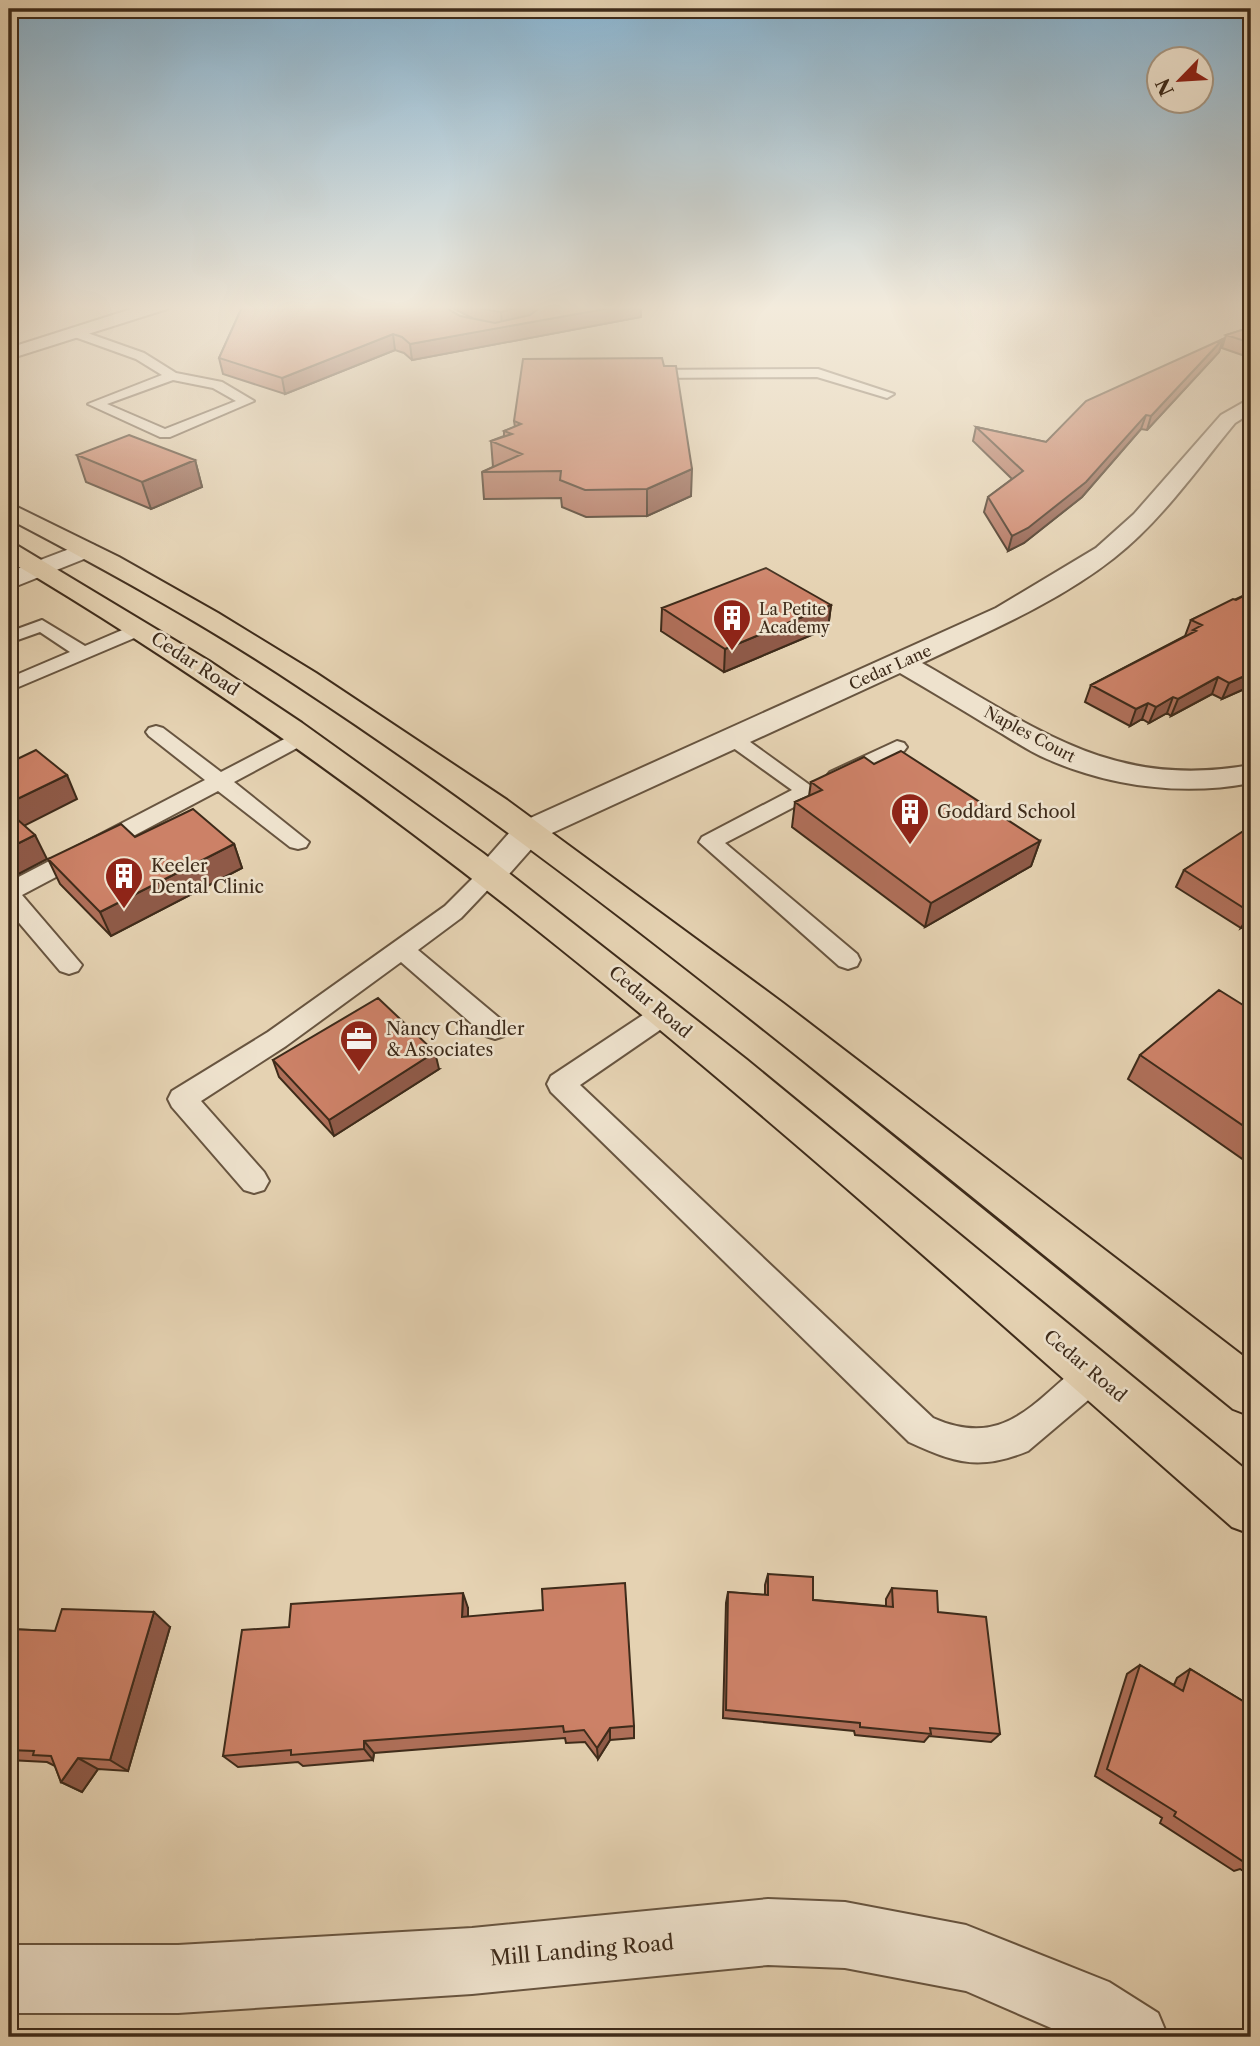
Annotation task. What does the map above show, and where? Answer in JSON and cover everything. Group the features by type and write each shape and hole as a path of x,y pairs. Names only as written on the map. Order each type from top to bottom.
{"main road":[{"path":"9,510 85,550 285,665 529,831 708,965 1251,1392"},
{"name":"Cedar Road","path":"9,551 140,629 303,737 490,873 664,1014 1251,1507"}],"street":[{"name":"Cedar Lane","path":"490,873 529,831 1005,614 1050,589 1105,553 1142,519 1228,419 1251,404"},
{"path":"9,580 85,550"},
{"name":"Naples Court","path":"901,662 1055,752 1087,764 1120,772 1173,779 1238,777 1251,774"},
{"name":"Mill Landing Road","path":"9,1979 192,1978 472,1961 768,1933 845,1935 966,1958 1085,2006 1134,2037"}],"lane":[{"path":"105,400 95,404 165,434 246,400"},
{"path":"9,638 41,625 84,653"},
{"path":"9,685 140,629"},
{"path":"156,732 298,842"},
{"path":"69,965 9,894 303,737"},
{"path":"732,738 807,791"},
{"path":"848,960 710,842 897,747"},
{"path":"254,1181 182,1100 277,1039 453,912 490,873"},
{"path":"401,949 495,1029"},
{"path":"664,1014 561,1084 921,1430 952,1444 987,1446 1016,1439 1094,1374"}],"building":[{"path":"517,400 681,400 692,469 647,489 585,490 560,480 561,471 482,472 522,454 491,441 512,434 504,431 521,424 514,421"},
{"path":"1166,400 1151,416 1146,415 1086,482 1028,528 1012,536 988,497 1023,471 976,427 1046,442 1086,401"},
{"path":"129,435 195,460 142,482 77,455"},
{"path":"766,568 831,605 725,649 662,608"},
{"path":"1251,592 1251,673 1229,683 1218,677 1178,699 1173,697 1156,707 1148,703 1136,709 1091,685 1196,631 1193,630 1202,625 1191,620"},
{"path":"36,750 67,775 9,803 9,763"},
{"name":"Goddard School","path":"901,751 1040,841 931,903 795,802 822,790 811,782 864,757 874,764"},
{"path":"193,809 234,844 100,912 48,859 121,824 135,837"},
{"path":"9,812 35,835 9,848"},
{"path":"1248,828 1251,830 1250,912 1184,870"},
{"path":"1219,990 1251,1010 1251,1131 1140,1055"},
{"name":"Nancy Chandler & Associates","path":"378,998 435,1052 329,1120 273,1060"},
{"path":"768,1574 813,1577 813,1600 893,1607 892,1588 937,1591 938,1612 986,1617 1000,1734 930,1728 931,1734 860,1727 860,1723 726,1710 728,1592 768,1595"},
{"path":"625,1583 634,1726 610,1728 597,1748 584,1730 564,1732 563,1726 364,1741 364,1749 291,1755 291,1750 223,1756 242,1630 289,1627 291,1604 463,1593 462,1617 543,1610 542,1589"},
{"path":"62,1609 154,1612 110,1760 78,1758 61,1782 51,1756 33,1755 34,1751 9,1750 9,1629 55,1631"},
{"path":"1140,1665 1183,1691 1190,1669 1251,1706 1250,1866 1174,1816 1176,1812 1107,1769"}],"place":[{"name":"La Petite Academy","path":"732,652"},
{"name":"Goddard School","path":"910,846"},
{"name":"Keeler Dental Clinic","path":"124,910"},
{"name":"Nancy Chandler & Associates","path":"359,1073"}]}
